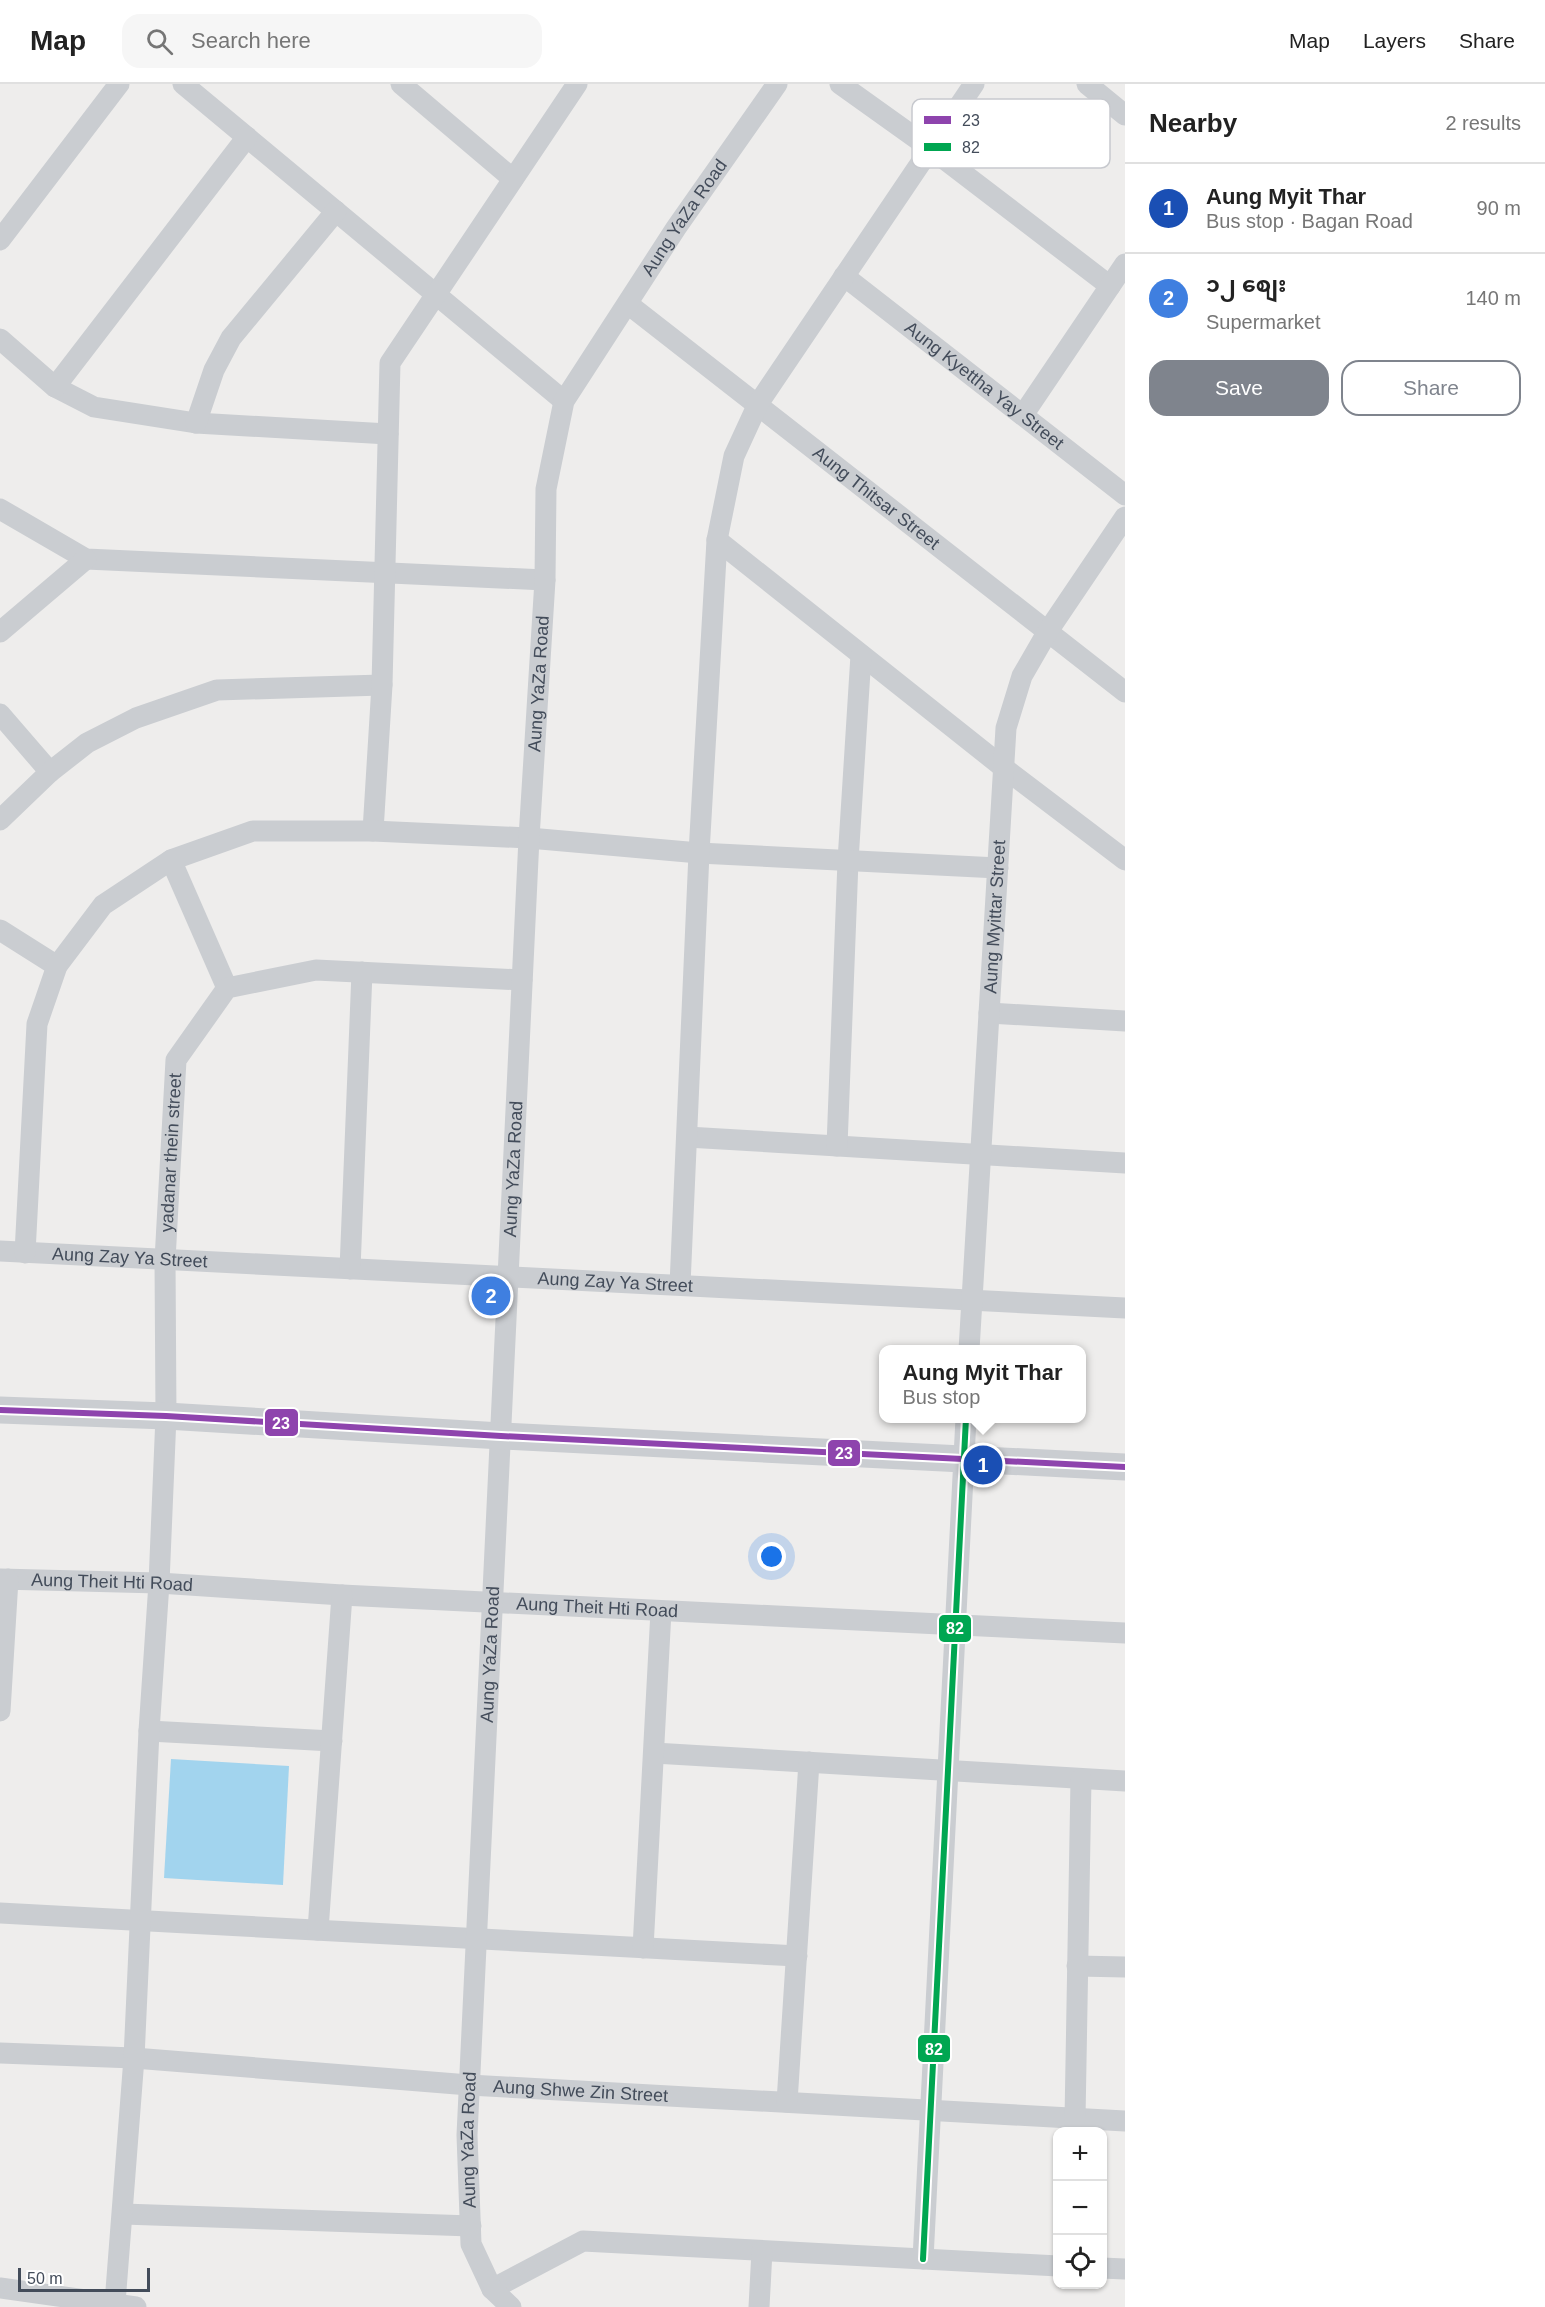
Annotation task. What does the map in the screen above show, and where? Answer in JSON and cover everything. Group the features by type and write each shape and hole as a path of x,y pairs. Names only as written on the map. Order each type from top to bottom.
{"street":[{"path":"0,240 119,84"},
{"path":"183,84 564,401"},
{"path":"401,84 513,178"},
{"path":"373,831 382,685 390,363 577,84"},
{"name":"Aung YaZa Road","path":"511,2307 492,2289 471,2244 467,2135 529,838 545,580 546,489 564,401 676,228 777,84"},
{"path":"840,84 912,135"},
{"path":"964,99 974,84"},
{"path":"1087,84 1105,99"},
{"path":"1110,103 1125,115"},
{"path":"55,387 247,137"},
{"path":"680,1285 699,853 717,540 734,456 758,404 918,168"},
{"path":"956,168 1110,286"},
{"path":"196,423 214,370 231,338 336,211"},
{"path":"1023,415 1125,264"},
{"name":"Aung Kyettha Yay Street","path":"844,276 1125,495"},
{"name":"Aung Thitsar Street","path":"628,304 1125,692"},
{"path":"0,339 55,387 94,406 196,423 388,434"},
{"path":"0,509 86,559 545,580"},
{"name":"Aung Myittar Street","path":"969,1345 1006,728 1022,676 1048,631 1125,517"},
{"path":"717,540 1004,768 1125,860"},
{"path":"0,632 86,559"},
{"path":"837,1146 848,861 861,654"},
{"path":"0,819 50,772 87,743 136,718 217,690 382,685"},
{"path":"0,714 50,772"},
{"path":"25,1253 37,1024 57,966 103,905 171,860 253,831 373,831 529,838 699,853 998,868"},
{"path":"171,860 227,988 316,970 522,980"},
{"path":"0,930 57,966"},
{"path":"350,1269 362,972"},
{"name":"yadanar thein street","path":"115,2303 134,2058 138,1922 148,1731 159,1583 166,1416 165,1260 176,1060 227,988"},
{"path":"989,1013 1125,1021"},
{"path":"687,1137 1125,1163"},
{"name":"Aung Zay Ya Street","path":"0,1251 1125,1308"},
{"path":"0,1410 166,1416 501,1437 1125,1467"},
{"path":"924,2259 966,1423"},
{"path":"0,1711 4,1579"},
{"name":"Aung Theit Hti Road","path":"4,1579 159,1583 492,1603 1125,1633"},
{"path":"318,1930 342,1595"},
{"path":"644,1948 661,1611"},
{"path":"148,1731 332,1741"},
{"path":"654,1753 1125,1781"},
{"path":"787,2102 809,1762"},
{"path":"1075,2119 1081,1779"},
{"path":"0,1913 797,1956"},
{"path":"1077,1965 1125,1967"},
{"name":"Aung Shwe Zin Street","path":"0,2053 134,2058 469,2085 1125,2121"},
{"path":"123,2214 471,2226"},
{"path":"492,2289 583,2241 1053,2266"},
{"path":"759,2307 762,2251"},
{"path":"1107,2268 1125,2269"},
{"path":"0,2288 136,2307"}],"water":[{"path":"171,1759 289,1766 283,1885 164,1878"}],"transit line":[{"name":"23","path":"0,1410 166,1416 501,1436 1125,1467"},
{"name":"82","path":"923,2259 966,1423"}],"place":[{"name":"၁၂ စျေး","path":"491,1296"},
{"name":"Aung Myit Thar","path":"983,1465"}]}
